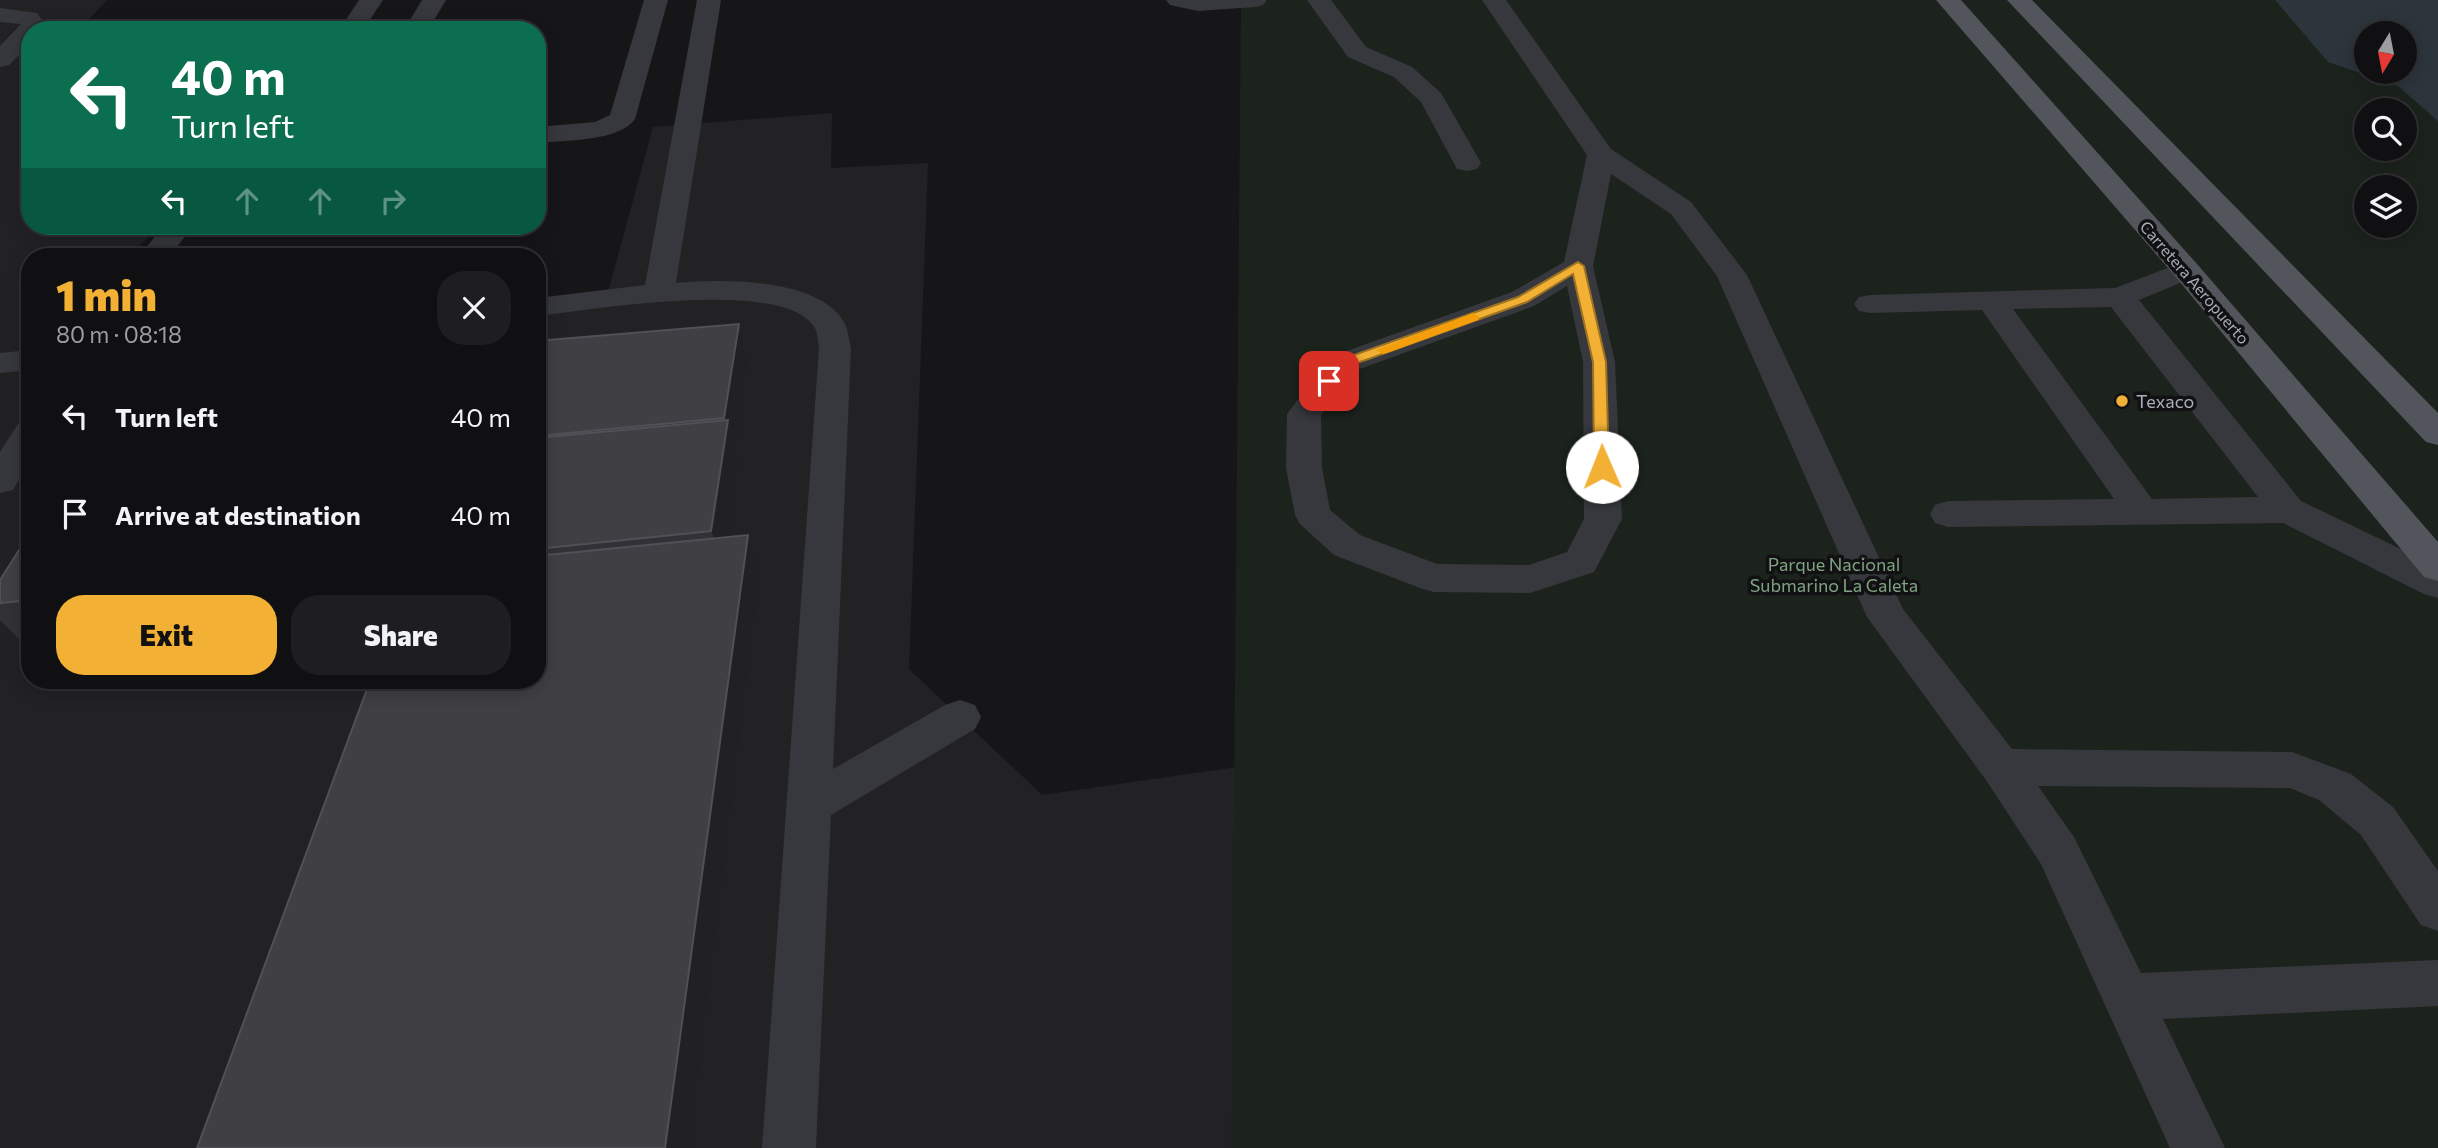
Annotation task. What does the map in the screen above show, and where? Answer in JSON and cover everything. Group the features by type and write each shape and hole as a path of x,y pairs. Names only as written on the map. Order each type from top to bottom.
{"main road":[{"name":"Carretera Aeropuerto","path":"1948,0 2186,270 2438,567"},
{"path":"2019,0 2438,435"}],"lane":[{"path":"357,21 371,0"},
{"path":"421,21 434,0"},
{"path":"546,134 600,129 622,118 656,0"},
{"path":"659,294 709,0"},
{"path":"1178,0 1198,4 1255,0"},
{"path":"1319,0 1357,52 1404,72 1433,98 1467,163"},
{"path":"1494,0 1601,155 1681,208 1732,275 1887,617 2001,766 2058,851 2198,1148"},
{"path":"0,15 31,21"},
{"path":"0,60 21,39"},
{"path":"1578,266 1523,299 1342,364 1304,414 1304,468 1313,515 1347,545 1434,578 1530,579 1581,562 1603,519 1599,362 1578,266 1601,155"},
{"path":"1870,304 2120,297 2186,270"},
{"path":"546,306 728,289 770,292 805,303 828,322 835,348 789,1148"},
{"path":"2120,297 2288,510 2438,584"},
{"path":"1991,301 2142,512"},
{"path":"0,363 21,361"},
{"path":"0,481 21,447"},
{"path":"1948,514 2288,510"},
{"path":"808,806 960,717"},
{"path":"2001,766 2292,770 2335,787 2377,821 2438,910"},
{"path":"2127,997 2438,983"}],"shaded area":[{"path":"0,0 107,0 87,21 21,21 21,235 151,235 137,248 21,248 21,689 546,689 546,298 608,292 653,127 832,113 831,168 928,163 909,669 1042,795 1828,682 2075,1148 0,1148"},
{"path":"2275,0 2438,0 2438,121 2417,103 2417,98 2412,98 2392,84 2417,84 2417,21 2354,21 2354,71 2328,62"}],"green space":[{"name":"Parque Nacional Submarino La Caleta","path":"1241,0 2438,0 2438,1148 1231,1148"}],"building":[{"path":"739,324 724,418 546,435 546,340"},
{"path":"728,420 711,531 546,548 546,437"},
{"path":"748,535 665,1148 197,1148 367,689 546,689 546,555"},
{"path":"21,547 21,601 0,603 0,580"}],"slow traffic":[{"path":"1383,350 1473,317"}],"place":[{"name":"Texaco","path":"2122,401"}],"route":[{"path":"1329,381 1342,364 1523,299 1578,266 1599,362 1602,467"}]}
